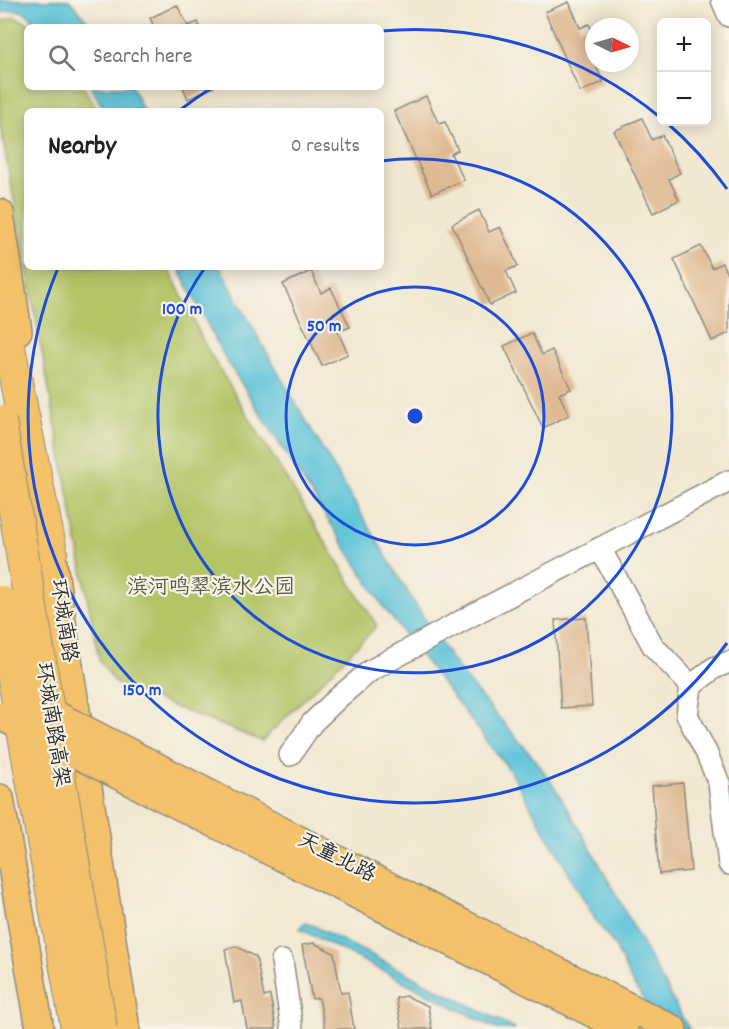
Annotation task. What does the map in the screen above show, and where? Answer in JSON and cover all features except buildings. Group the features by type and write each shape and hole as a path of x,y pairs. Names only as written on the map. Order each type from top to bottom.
{"highway":[{"path":"0,304 51,552"},
{"name":"环城南路高架","path":"0,421 101,1029"},
{"name":"环城南路高架","path":"0,602 76,1029"}],"main road":[{"name":"环城南路","path":"0,213 126,1029"},
{"name":"天童北路","path":"0,687 414,911 624,1029"},
{"name":"天童北路","path":"0,716 414,911 663,1023"},
{"path":"0,798 40,1029"}],"street":[{"path":"722,0 729,16"},
{"path":"290,755 312,723 370,671 729,481"},
{"path":"600,548 653,646 691,686"},
{"path":"729,662 714,668 691,686 687,715 719,783 729,864"},
{"path":"282,961 292,1029"}],"green space":[{"name":"滨河鸣翠滨水公园","path":"14,17 29,24 24,24 24,90 85,90 96,108 24,108 24,255 0,125 0,22"},
{"name":"滨河鸣翠滨水公园","path":"27,270 169,270 207,349 377,626 262,741 116,684 99,660"}],"water":[{"path":"0,0 69,0 90,24 37,24 23,12 14,10 0,13"},
{"path":"93,90 133,90 142,108 103,108"},
{"path":"180,270 222,270 287,388 420,612 472,687 533,757 555,788 590,847 689,1029 663,1029 630,979 615,946 595,919 511,772 385,609 225,358"},
{"path":"304,923 516,1029 497,1029 300,929"}]}
